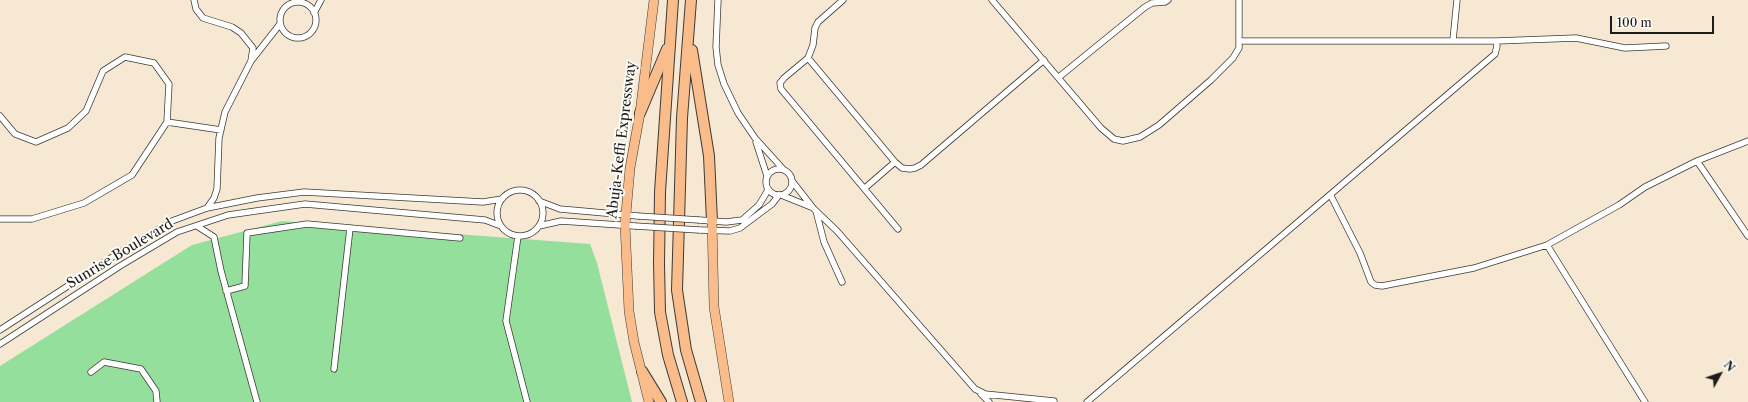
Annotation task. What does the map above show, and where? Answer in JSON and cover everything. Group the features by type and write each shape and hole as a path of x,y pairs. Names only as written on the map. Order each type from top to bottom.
{"highway":[{"name":"Abuja-Keffi Expressway","path":"650,402 629,311 625,225 630,168 640,113 654,0"},
{"path":"673,0 660,192 660,312 668,355 682,402"},
{"path":"692,0 682,118 677,290 686,350 701,402"},
{"path":"690,34 709,156 714,307 729,402"},
{"path":"640,113 670,42"},
{"path":"642,371 661,402"}],"street":[{"path":"194,0 196,9 203,18 232,27 241,33 253,48 251,61"},
{"path":"314,13 320,0"},
{"path":"718,0 716,47 718,65 724,84 738,113 755,138 789,175 792,181 815,209 989,402"},
{"path":"843,0 818,22 815,28 808,58 784,78 780,83 781,88 898,229"},
{"path":"992,0 1101,128 1114,139 1123,141 1134,140 1159,125 1211,80 1233,58 1239,48 1240,40 1239,0"},
{"path":"1059,77 1145,7 1152,3 1165,2 1168,0"},
{"path":"1453,40 1457,0"},
{"path":"207,208 214,198 217,189 219,138 225,112 251,61 280,24 281,13 284,8 296,1 306,4 314,13 316,19 313,30 303,38 291,37 286,34 280,24"},
{"path":"1240,40 1496,41 1576,38 1625,48 1666,46"},
{"path":"1087,402 1331,196 1495,54 1497,46 1496,41"},
{"path":"0,116 15,134 36,142 68,128 86,111 103,71 125,57 154,63 169,84 167,122 132,175 84,203 32,219 0,219"},
{"path":"808,58 895,162 907,169 916,168 921,165 1044,60"},
{"path":"167,122 221,130"},
{"path":"755,138 767,176 766,183 768,190 775,195 780,195 815,209"},
{"path":"1331,196 1360,253 1372,282 1378,286 1474,268 1547,245 1619,206 1645,187 1697,161 1748,140"},
{"path":"1697,161 1748,236"},
{"path":"865,188 895,162"},
{"path":"767,176 774,170 784,170"},
{"path":"768,190 759,205 742,220 726,222 712,226 699,230 561,221 539,226 530,234 518,236 506,231 501,226 497,212 502,199 514,191 521,190 528,192 540,201 560,209 699,220 712,226 730,231 745,226 772,204 780,195 788,192 792,181"},
{"name":"Sunrise Boulevard","path":"0,330 114,256 172,221 207,208 257,198 304,192 483,202 502,199"},
{"path":"539,226 543,214 540,201"},
{"name":"Sunrise Boulevard","path":"0,344 120,266 177,232 228,215 305,204 485,220 501,226"},
{"path":"815,209 824,242 842,282"},
{"path":"226,291 245,286 247,233 307,224 460,238"},
{"path":"197,226 214,237 226,291 257,402"},
{"path":"334,369 350,228"},
{"path":"518,236 506,321 527,402"},
{"path":"1547,245 1645,402"},
{"path":"91,372 104,362 141,369 156,391 157,402"},
{"path":"975,388 985,394 1054,401"}],"green space":[{"path":"282,221 590,244 597,263 632,402 0,402 0,366 192,245"}]}
